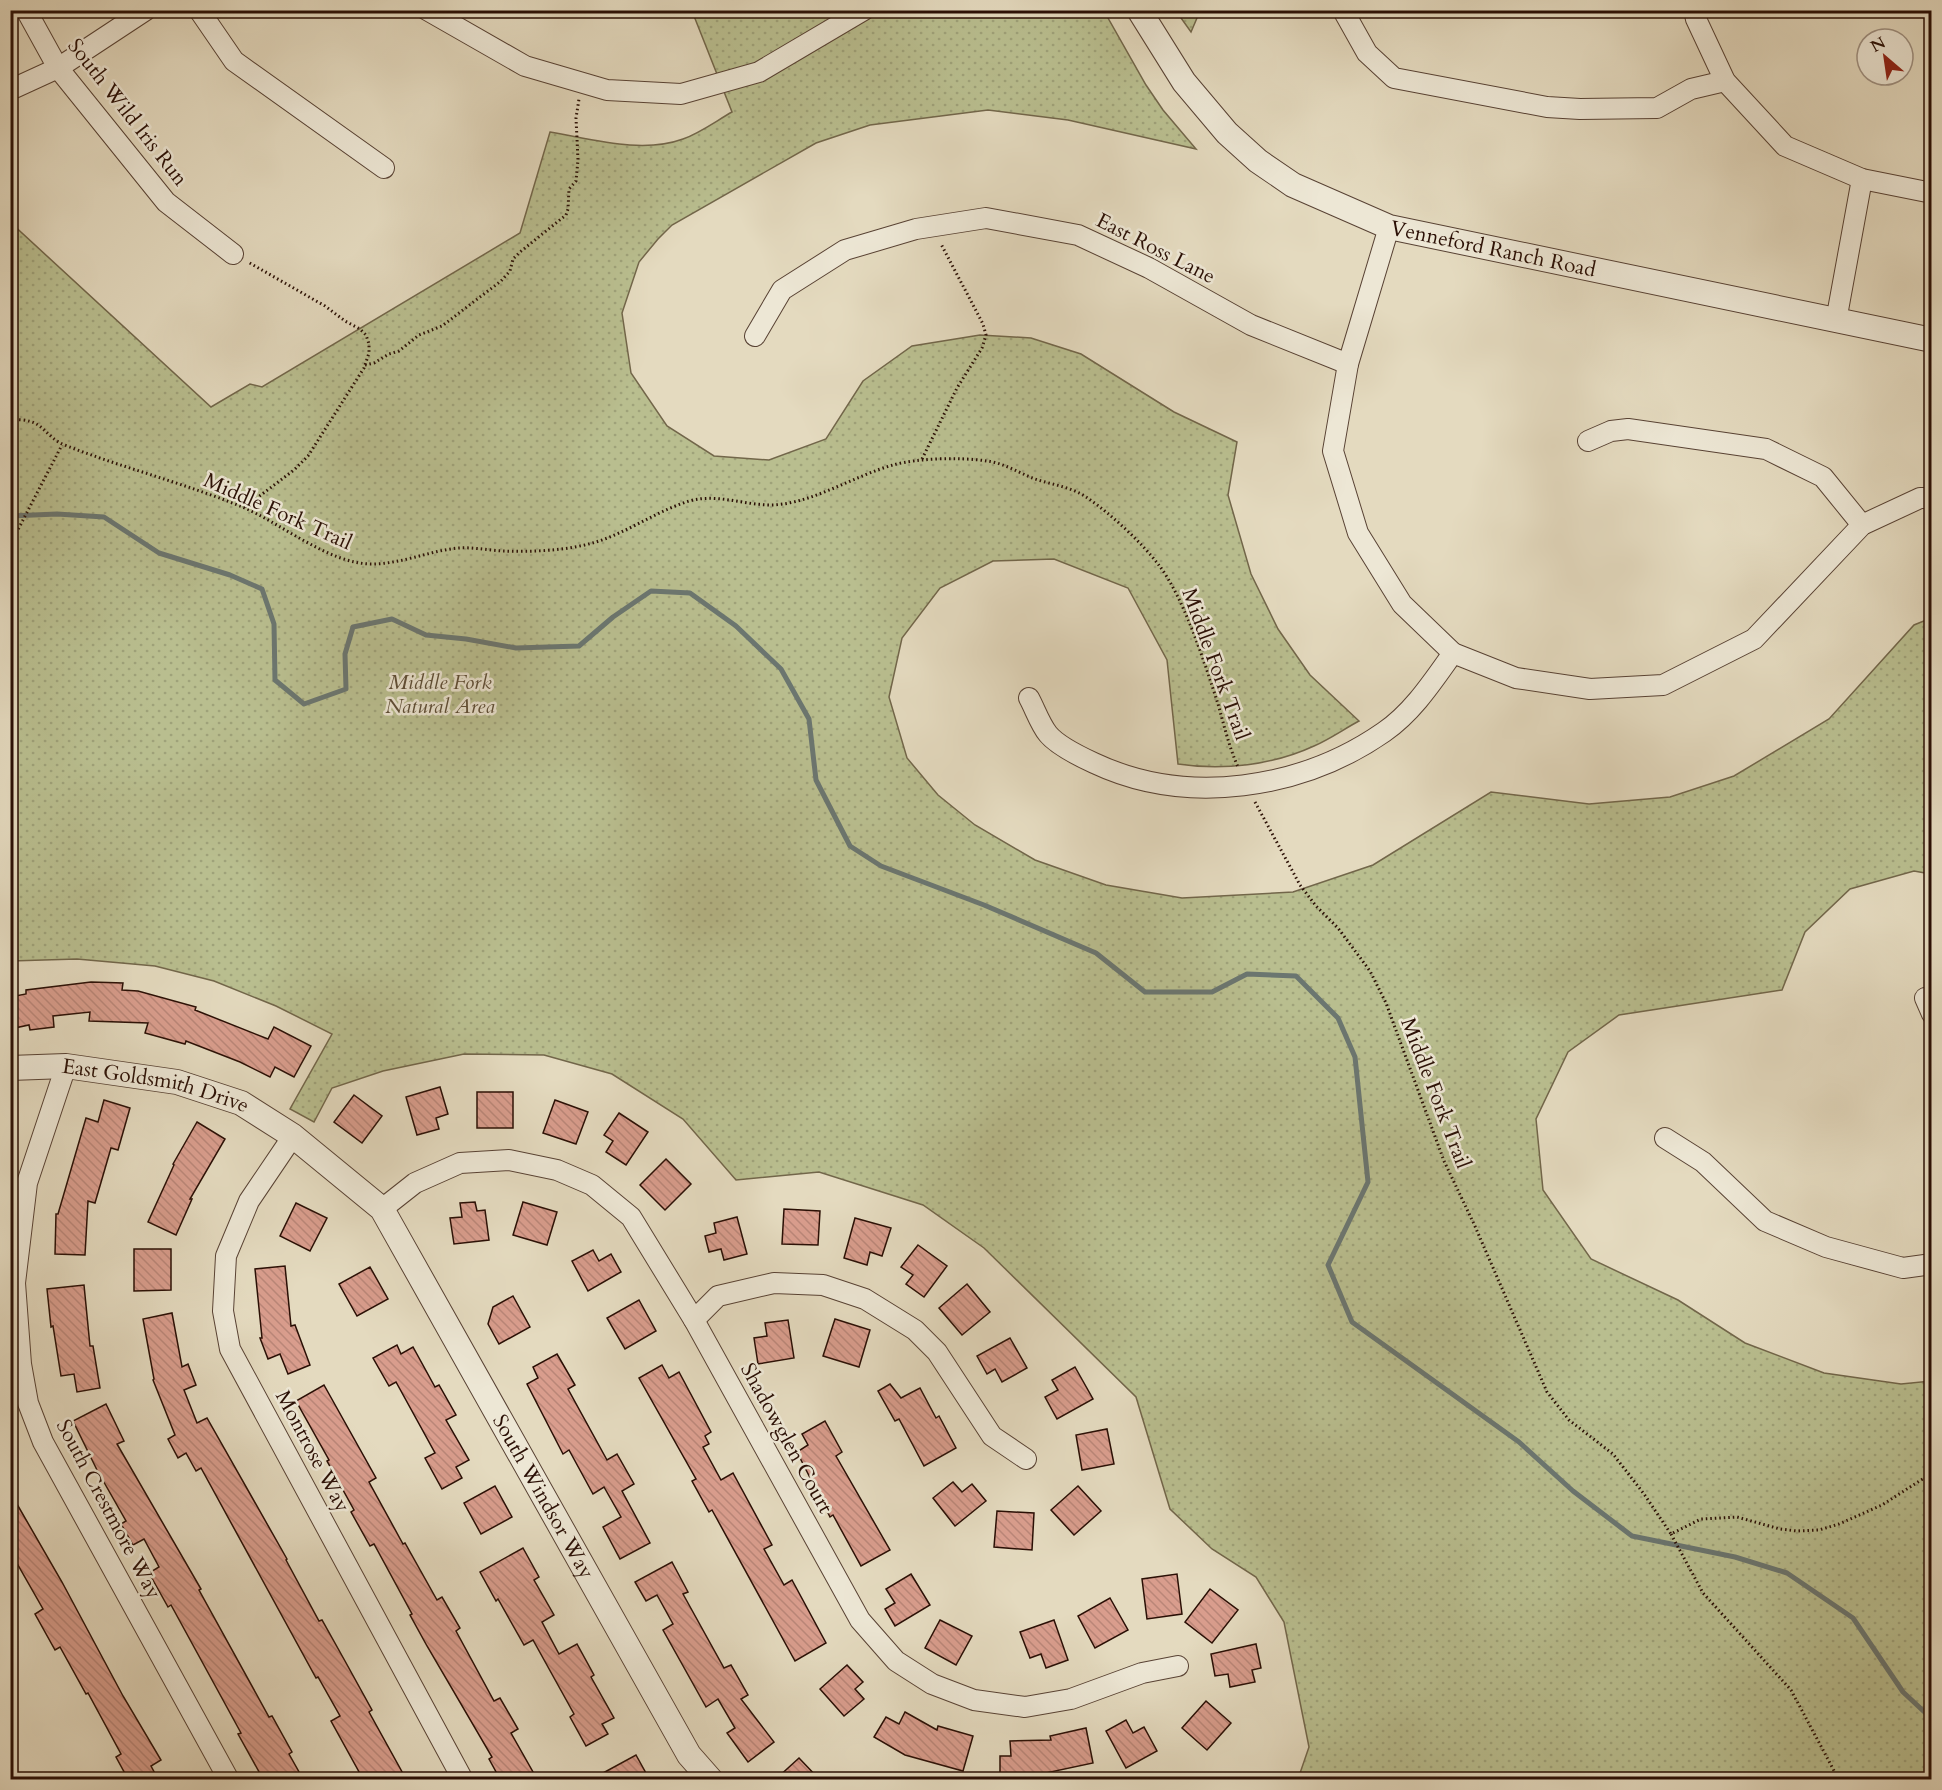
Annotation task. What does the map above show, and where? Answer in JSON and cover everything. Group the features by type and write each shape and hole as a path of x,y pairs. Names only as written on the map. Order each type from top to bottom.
{"street":[{"name":"South Wild Iris Run","path":"26,10 58,68 166,202 233,254"},
{"path":"10,90 58,68 146,10"},
{"path":"200,10 234,61 384,168"},
{"path":"427,10 525,66 607,90 681,94 759,72 864,10"},
{"name":"Venneford Ranch Road","path":"1139,10 1184,82 1227,133 1258,161 1293,185 1389,227 1932,340"},
{"path":"1695,10 1696,19 1725,81 1785,146 1862,179 1932,193"},
{"path":"1344,12 1367,53 1394,78 1547,107 1657,108 1691,89 1725,81"},
{"path":"1836,321 1862,179"},
{"name":"East Ross Lane","path":"755,336 782,290 845,250 916,229 986,218 1078,235 1149,268 1251,326 1348,364"},
{"path":"1389,227 1348,364 1333,451 1358,533 1402,604 1453,653 1516,678 1590,689 1663,685 1754,639 1862,525 1920,498 1932,498"},
{"path":"1588,441 1611,432 1628,429 1766,449 1823,477 1862,525"},
{"path":"1029,698 1048,735 1082,758 1116,774 1153,783 1203,788 1247,786 1297,776 1347,755 1386,731 1418,701 1453,653"},
{"name":"East Goldsmith Drive","path":"10,1068 66,1066 177,1082 241,1103 294,1136 382,1209"},
{"name":"South Crestmore Way","path":"66,1066 27,1183 15,1283 21,1365 28,1402 43,1442 230,1779"},
{"name":"Montrose Way","path":"294,1136 249,1201 226,1256 223,1311 230,1349 463,1779"},
{"path":"1665,1138 1703,1162 1765,1221 1826,1247 1903,1268 1932,1264"},
{"name":"Shadowglen Court","path":"382,1209 415,1183 460,1163 509,1160 557,1170 592,1185 631,1217 694,1320 860,1620 896,1661 932,1684 974,1700 1025,1707 1071,1699 1142,1673 1178,1666"},
{"name":"South Windsor Way","path":"382,1209 690,1755 711,1779"},
{"path":"694,1320 718,1296 774,1283 823,1285 865,1299 915,1330 938,1352 992,1436 1026,1459"}],"path":[{"path":"365,365 399,351 418,334 442,326 489,291 510,271 513,259 519,252 566,215 569,189 576,181 578,160 576,118 581,82"},
{"path":"921,460 957,388 982,348 986,335 983,324 932,226"},
{"path":"233,254 325,306 360,329 369,344 369,354 365,365 308,456 294,470 245,508"},
{"name":"Middle Fork Trail","path":"10,420 26,419 41,426 62,445 179,483 245,508 323,550 352,562 372,564 416,558 459,548 506,551 570,548 596,542 690,501 717,497 757,505 782,504 806,498 896,464 921,460 988,461 1069,488 1088,498 1140,544 1159,565 1172,585 1214,693 1233,757 1259,811 1300,885 1316,906 1338,928 1370,971 1386,1003 1444,1161 1547,1392 1569,1420 1613,1454 1644,1494 1671,1534 1703,1593 1791,1689 1839,1779"},
{"path":"10,545 62,445"},
{"path":"1671,1534 1701,1519 1737,1517 1780,1529 1819,1530 1882,1505 1932,1473"}],"green space":[{"name":"Middle Fork Natural Area","path":"895,10 907,17 918,10 1104,11 1146,85 1163,110 1196,149 1068,120 988,110 870,125 816,143 672,225 639,262 622,313 631,373 667,426 714,456 769,460 826,439 863,381 912,346 980,335 1031,338 1081,354 1174,412 1237,442 1228,495 1251,574 1278,629 1310,675 1359,721 1314,746 1282,758 1248,765 1212,767 1178,764 1167,660 1128,588 1054,559 993,561 940,588 902,638 889,697 907,758 938,795 975,825 1035,860 1106,885 1182,898 1293,892 1373,865 1491,792 1589,804 1670,797 1734,776 1829,719 1914,625 1931,618 1931,874 1914,871 1850,889 1805,932 1782,990 1619,1015 1568,1052 1536,1119 1543,1190 1591,1259 1678,1300 1745,1343 1824,1373 1901,1384 1931,1381 1931,1779 1298,1779 1309,1747 1284,1622 1256,1577 1212,1549 1170,1509 1136,1397 984,1248 923,1205 819,1172 736,1180 683,1119 612,1074 544,1055 464,1054 383,1071 332,1088 314,1122 290,1109 332,1034 276,1006 214,981 155,966 77,959 11,961 10,222 211,407 250,384 262,387 520,233 550,132 617,144 651,145 683,139 732,112 692,11"},
{"path":"1176,11 1200,11 1191,32"}],"building":[{"path":"91,982 123,983 122,990 138,991 196,1007 195,1010 268,1039 274,1027 311,1046 294,1077 275,1067 270,1077 240,1062 186,1041 185,1044 145,1033 148,1023 89,1021 90,1012 53,1016 54,1027 30,1030 29,1025 10,1029 10,997 26,994 26,990"},
{"path":"440,1087 448,1114 436,1118 439,1129 417,1135 406,1097"},
{"path":"477,1092 513,1092 513,1128 477,1128"},
{"path":"354,1095 382,1116 362,1143 334,1122"},
{"path":"104,1100 130,1108 118,1150 111,1148 95,1203 88,1201 85,1255 55,1254 56,1214 58,1214 86,1118 98,1122"},
{"path":"555,1100 588,1112 576,1144 543,1133"},
{"path":"619,1113 648,1132 626,1165 606,1152 613,1141 604,1135"},
{"path":"197,1122 225,1139 190,1199 192,1199 176,1235 148,1222 173,1164"},
{"path":"666,1159 691,1184 665,1210 640,1185"},
{"path":"475,1202 477,1211 485,1210 489,1240 454,1244 450,1218 462,1217 460,1203"},
{"path":"523,1202 557,1212 547,1245 513,1235"},
{"path":"296,1203 327,1218 310,1251 280,1236"},
{"path":"784,1209 820,1211 818,1245 782,1244"},
{"path":"737,1217 747,1254 724,1260 721,1249 709,1252 705,1236 716,1233 714,1223"},
{"path":"855,1218 891,1228 882,1256 870,1252 867,1265 844,1258"},
{"path":"918,1245 947,1266 924,1297 906,1284 913,1275 901,1267"},
{"path":"134,1249 171,1249 171,1290 134,1291"},
{"path":"593,1250 599,1261 611,1254 621,1272 588,1291 572,1261"},
{"path":"285,1266 291,1326 295,1325 310,1365 288,1374 280,1354 268,1359 260,1338 262,1338 255,1269"},
{"path":"370,1267 388,1299 357,1316 339,1284"},
{"path":"967,1284 990,1312 962,1335 939,1308"},
{"path":"84,1285 90,1346 93,1346 100,1388 77,1392 74,1374 61,1376 53,1326 51,1327 47,1289"},
{"path":"513,1296 530,1327 499,1344 488,1324 493,1307"},
{"path":"639,1300 656,1331 625,1349 607,1318"},
{"path":"172,1313 182,1367 188,1364 196,1385 184,1390 197,1423 207,1418 287,1559 319,1621 322,1620 345,1661 372,1710 369,1712 406,1779 363,1779 331,1721 340,1716 318,1677 316,1678 201,1468 196,1471 186,1453 178,1458 168,1439 175,1435 153,1380 143,1319"},
{"path":"835,1319 870,1330 859,1367 823,1356"},
{"path":"788,1320 794,1358 758,1364 754,1338 767,1336 765,1323"},
{"path":"1010,1338 1027,1368 1002,1382 995,1369 987,1374 977,1356"},
{"path":"397,1345 401,1354 413,1347 435,1387 439,1385 456,1415 446,1420 469,1460 456,1467 462,1478 442,1489 425,1458 435,1453 396,1382 389,1386 373,1358"},
{"path":"557,1354 575,1385 568,1389 607,1460 617,1454 634,1484 622,1491 650,1543 620,1559 603,1527 621,1517 604,1487 593,1494 569,1450 563,1454 527,1384 538,1378 533,1367"},
{"path":"662,1365 669,1378 679,1372 711,1432 705,1436 709,1444 703,1447 721,1480 733,1473 772,1545 764,1549 784,1585 792,1580 826,1643 795,1661 712,1510 709,1512 692,1481 696,1479 639,1378"},
{"path":"1075,1367 1093,1399 1057,1419 1045,1397 1058,1390 1052,1380"},
{"path":"890,1384 901,1398 920,1388 936,1418 939,1416 956,1448 924,1466 899,1419 895,1421 878,1391"},
{"path":"324,1385 376,1478 369,1482 403,1544 405,1543 437,1600 442,1597 460,1628 456,1631 494,1701 500,1698 518,1729 511,1733 537,1779 500,1779 489,1759 492,1757 427,1646 374,1544 370,1546 351,1512 354,1510 296,1401"},
{"path":"106,1404 124,1441 117,1444 201,1589 199,1590 269,1717 272,1716 292,1752 289,1754 303,1779 263,1779 238,1734 241,1733 171,1605 168,1607 149,1573 159,1567 144,1539 133,1545 121,1524 126,1521 73,1421"},
{"path":"825,1421 842,1452 836,1456 890,1550 861,1566 833,1515 830,1517 797,1452 808,1445 802,1434"},
{"path":"1107,1429 1114,1464 1082,1470 1076,1435"},
{"path":"953,1482 962,1492 972,1484 986,1501 955,1526 933,1498"},
{"path":"495,1486 512,1517 481,1534 464,1503"},
{"path":"1078,1486 1101,1511 1074,1535 1051,1510"},
{"path":"10,1492 161,1760 151,1766 158,1779 128,1779 116,1757 121,1754 88,1693 86,1694 60,1647 55,1650 35,1614 43,1609 10,1551"},
{"path":"997,1511 1034,1513 1032,1550 994,1547"},
{"path":"523,1548 539,1577 534,1580 554,1615 542,1622 559,1654 577,1644 594,1675 591,1677 614,1718 602,1724 608,1734 586,1746 570,1717 574,1714 533,1640 524,1645 480,1572"},
{"path":"672,1562 688,1592 683,1594 724,1668 731,1665 748,1695 741,1699 774,1742 748,1762 727,1733 735,1728 718,1699 706,1707 663,1630 673,1624 657,1595 646,1601 635,1582"},
{"path":"911,1574 930,1605 895,1626 885,1609 895,1603 886,1589"},
{"path":"1177,1574 1182,1614 1147,1619 1142,1579"},
{"path":"1210,1589 1238,1610 1212,1643 1185,1622"},
{"path":"1110,1598 1128,1630 1095,1648 1078,1616"},
{"path":"940,1620 972,1636 956,1665 925,1648"},
{"path":"1054,1620 1068,1660 1046,1668 1041,1654 1030,1658 1020,1632"},
{"path":"1256,1644 1261,1668 1252,1670 1255,1682 1230,1687 1228,1674 1215,1676 1211,1654"},
{"path":"847,1665 863,1682 855,1689 864,1699 844,1716 820,1689"},
{"path":"1206,1701 1231,1723 1207,1750 1182,1728"},
{"path":"905,1712 937,1730 938,1726 973,1736 963,1771 905,1755 874,1737 886,1717 899,1724"},
{"path":"1126,1720 1133,1733 1144,1727 1157,1751 1126,1768 1106,1731"},
{"path":"1086,1728 1093,1763 1036,1775 1036,1779 1000,1779 1000,1756 1011,1756 1010,1741 1051,1740 1050,1736"},
{"path":"636,1755 647,1775 638,1779 592,1779"},
{"path":"799,1758 819,1779 776,1779"}],"waterway":[{"path":"10,516 57,514 104,517 159,553 230,575 262,589 274,624 275,680 304,704 346,689 345,654 353,627 392,619 426,635 516,648 579,646 613,617 651,591 690,593 736,626 781,669 809,719 816,780 850,846 881,866 984,905 1096,953 1145,992 1212,992 1247,974 1296,976 1338,1018 1355,1057 1368,1182 1328,1265 1352,1322 1519,1442 1573,1491 1632,1536 1735,1557 1787,1573 1853,1618 1903,1692 1932,1719"}]}
